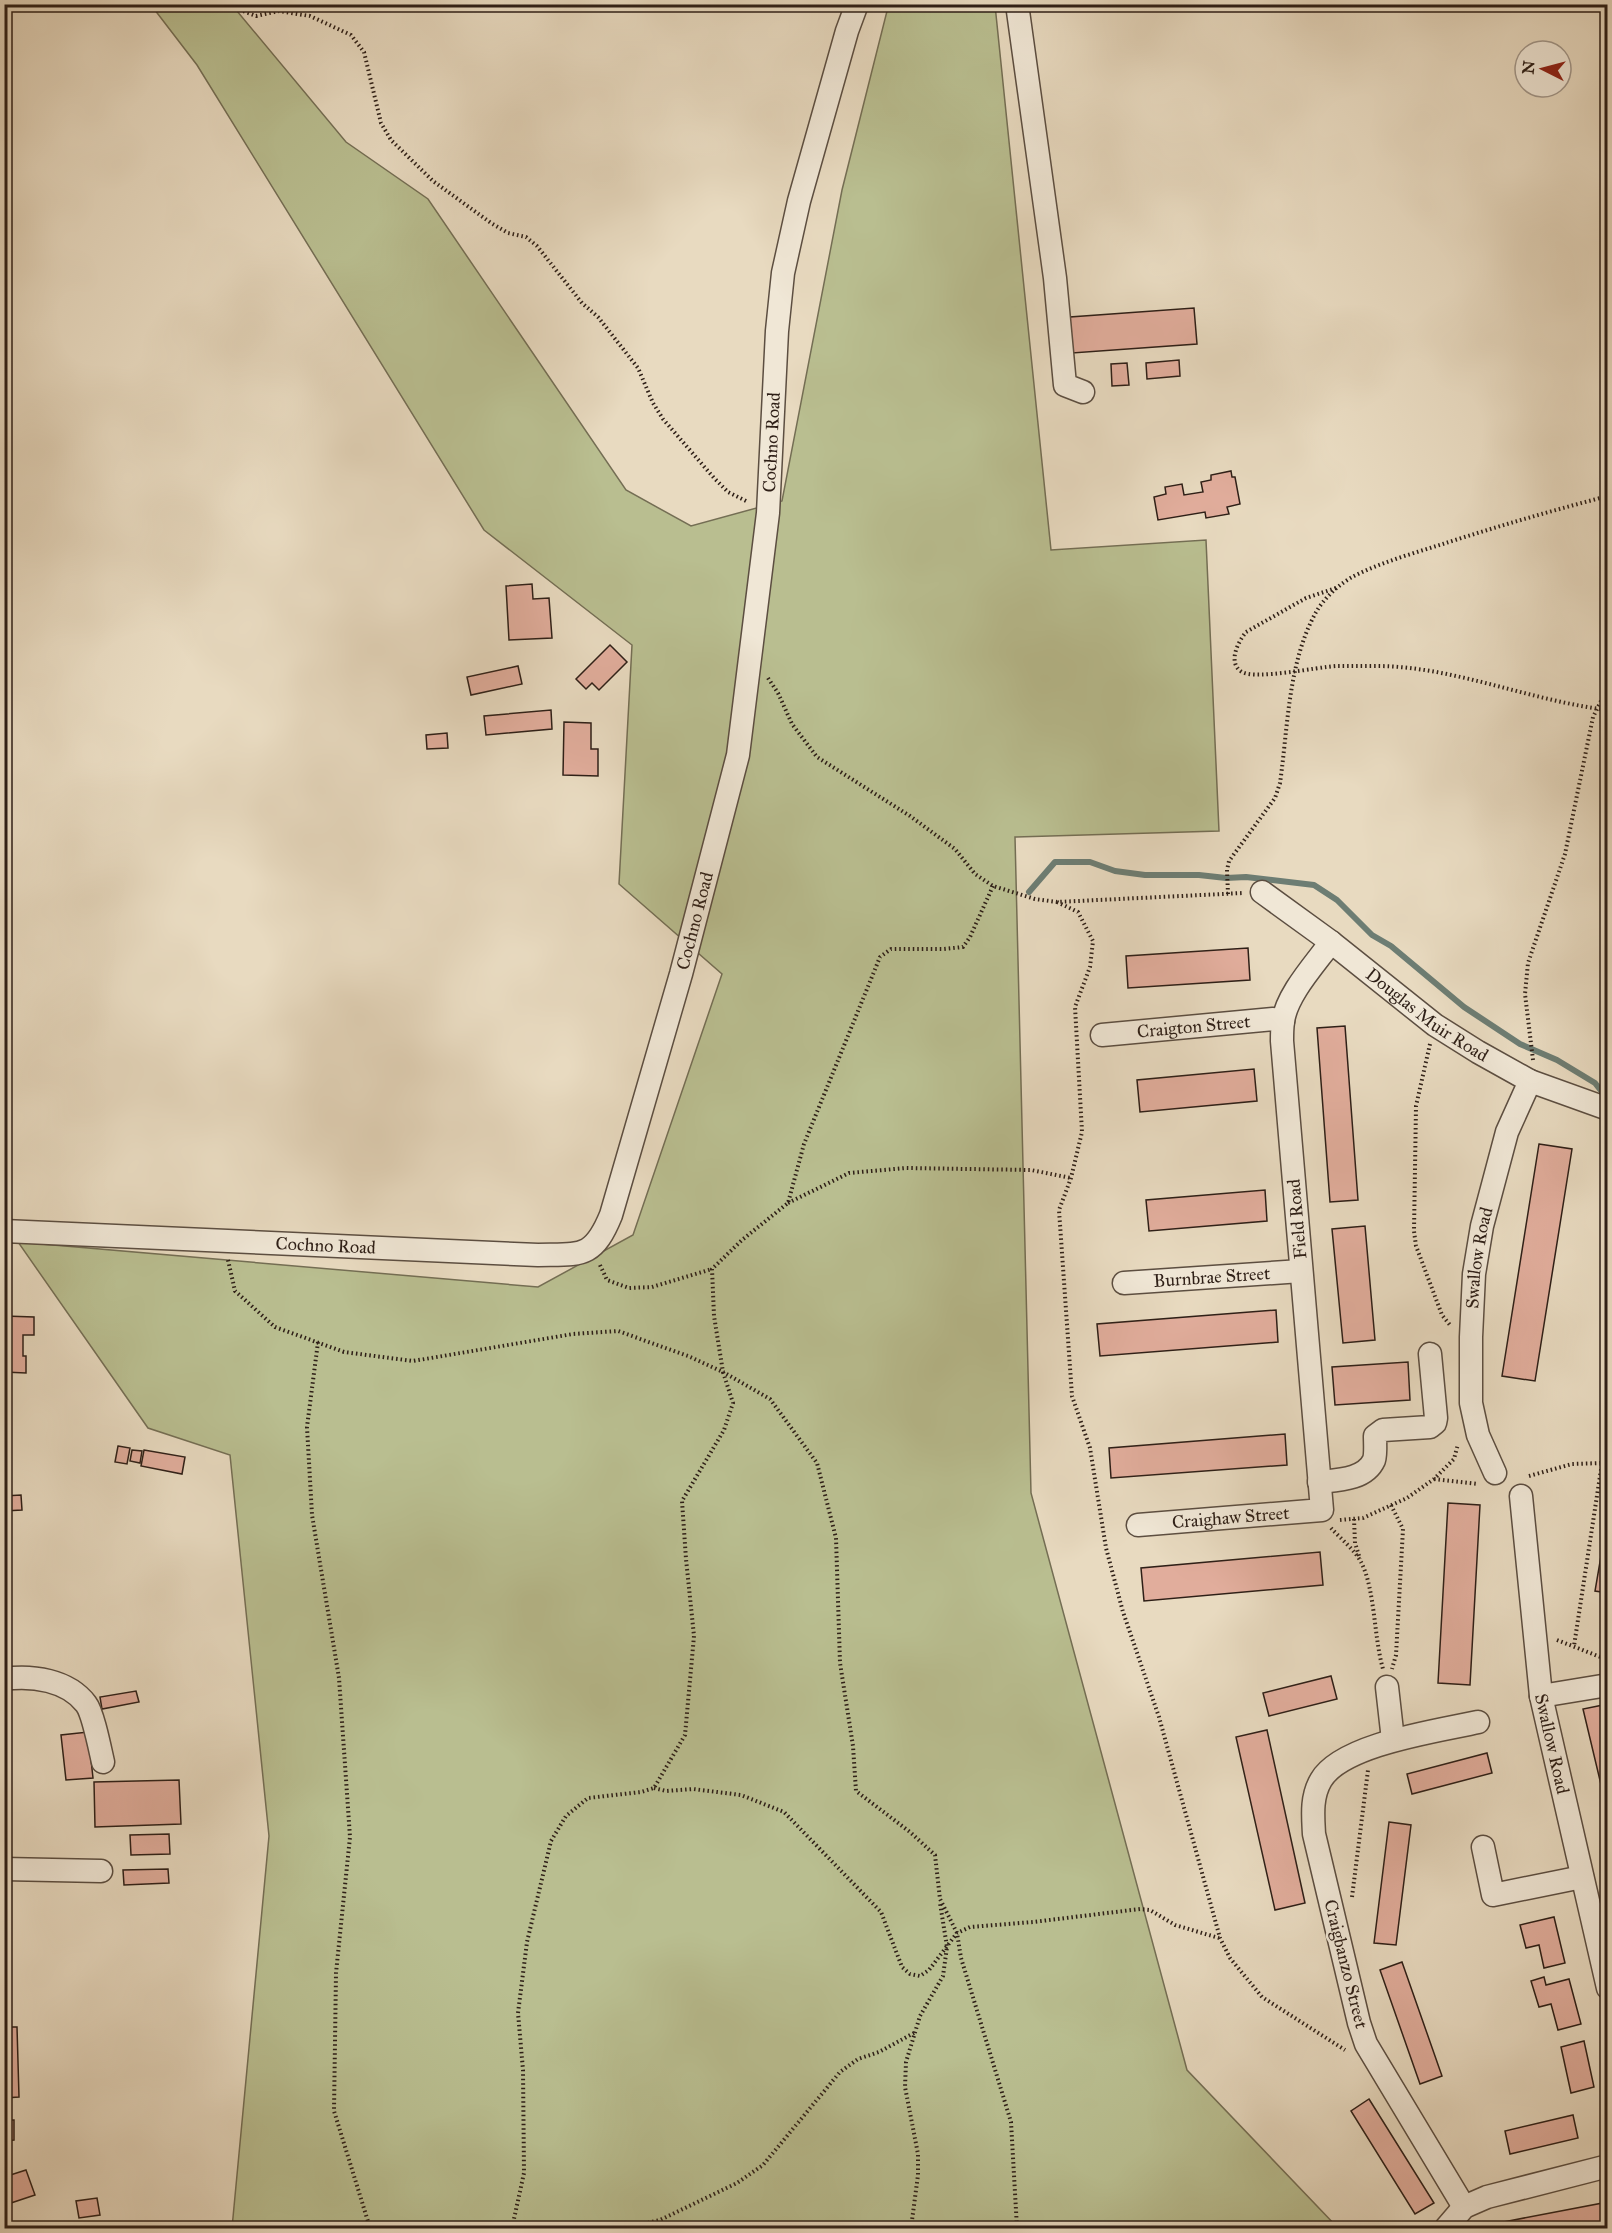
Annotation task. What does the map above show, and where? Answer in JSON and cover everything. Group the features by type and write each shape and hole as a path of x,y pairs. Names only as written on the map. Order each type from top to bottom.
{"street":[{"name":"Cochno Road","path":"4,1231 538,1255 586,1252 602,1236 611,1215 681,974 730,794 738,755 768,513 777,332 783,273 799,201 847,31 857,4"},
{"path":"1017,4 1055,278 1065,385 1083,392"},
{"name":"Douglas Muir Road","path":"1262,892 1331,942 1435,1025 1478,1052 1532,1071 1608,1109"},
{"name":"Field Road","path":"1323,1516 1282,1041 1283,1021 1297,990 1331,942"},
{"name":"Craigton Street","path":"1102,1035 1272,1019 1283,1021"},
{"name":"Swallow Road","path":"1490,1479 1471,1403 1474,1274 1492,1181 1507,1132 1532,1071"},
{"name":"Burnbrae Street","path":"1124,1283 1301,1271"},
{"path":"1319,1482 1351,1478 1367,1470 1374,1459 1376,1436 1383,1430 1430,1427 1435,1424 1430,1354"},
{"name":"Swallow Road","path":"1521,1487 1541,1696 1608,1988"},
{"name":"Craighaw Street","path":"1138,1525 1323,1516"},
{"path":"4,1679 18,1677 43,1679 70,1689 87,1705 103,1762"},
{"path":"1541,1696 1608,1685"},
{"path":"1388,1687 1393,1740"},
{"name":"Craigbanzo Street","path":"1464,2207 1366,2044 1314,1834 1314,1800 1320,1782 1330,1767 1348,1757 1393,1740 1478,1722"},
{"path":"1483,1847 1493,1894 1582,1877"},
{"path":"4,1869 101,1871"},
{"path":"1446,2229 1464,2207 1487,2197 1608,2166"}],"path":[{"path":"238,4 243,10 256,16 279,11 310,16 351,35 364,52 381,123 391,140 433,181 491,223 508,233 526,237 537,246 638,368 653,403 663,419 699,461 728,492 768,513"},
{"path":"1608,496 1543,512 1406,556 1354,576 1336,588 1306,598 1246,632 1239,640 1235,654 1235,662 1241,671 1251,675 1337,666 1382,666 1471,679 1567,704 1608,710"},
{"path":"1228,893 1229,861 1275,798 1278,790 1295,670 1306,634 1316,611 1336,588"},
{"path":"751,651 778,693 792,724 817,758 910,816 955,849 975,874 993,886 1035,899 1057,902 1262,892"},
{"path":"1532,1071 1531,1040 1525,994 1528,963 1565,854 1593,717 1608,687"},
{"path":"788,1203 804,1144 880,957 891,949 963,947 970,937 993,886"},
{"path":"1430,1043 1416,1106 1413,1203 1415,1239 1443,1315 1450,1325 1471,1338"},
{"path":"592,1248 607,1280 629,1288 652,1287 712,1269 742,1240 788,1203 849,1173 906,1168 1031,1170 1071,1178"},
{"path":"224,1240 235,1291 275,1327 344,1352 413,1361 573,1335 618,1331 688,1356 723,1372 770,1399 817,1463 836,1538 840,1663 853,1746 856,1791 910,1832 935,1855 947,1947 943,1976 920,2016 906,2061 905,2087 918,2154 918,2175 911,2229"},
{"path":"654,1788 685,1735 694,1636 682,1501 724,1430 733,1403 723,1372 714,1316 712,1269"},
{"path":"318,1342 307,1426 312,1515 339,1678 350,1837 336,1973 334,2111 370,2229"},
{"path":"1323,1516 1363,1518 1407,1498 1434,1479 1454,1459 1459,1438"},
{"path":"1521,1487 1572,1464 1602,1463 1574,1646"},
{"path":"1434,1479 1490,1479"},
{"path":"1388,1687 1396,1655 1403,1529 1391,1505"},
{"path":"1323,1516 1361,1562"},
{"path":"1354,1519 1355,1544 1368,1584 1377,1648 1388,1687"},
{"path":"1535,1643 1558,1640 1608,1660"},
{"path":"1350,1907 1371,1749"},
{"path":"512,2229 524,2173 523,2070 518,2013 527,1942 551,1841 566,1816 588,1798 641,1792 654,1788 666,1791 693,1789 741,1795 784,1812 881,1912 902,1967 910,1974 920,1976 929,1970 957,1933 969,1927 1033,1922 1128,1909 1150,1910 1175,1925 1220,1938"},
{"path":"940,1899 957,1933 962,1958 1011,2122 1017,2229"},
{"path":"626,2229 660,2220 737,2183 763,2165 840,2072 858,2059 879,2052 914,2033"},
{"path":"514,2223 542,2229"}],"green space":[{"path":"151,5 232,5 346,142 428,199 626,490 691,526 782,501 842,190 887,11 891,5 995,5 1051,550 1206,540 1219,831 1015,837 1031,1493 1187,2070 1338,2228 232,2228 269,1836 230,1455 148,1428 18,1242 538,1287 633,1235 722,974 619,884 632,645 484,530 197,65"}],"building":[{"path":"1194,308 1197,344 1072,353 1070,317"},
{"path":"1179,360 1180,376 1147,379 1146,363"},
{"path":"1127,363 1129,385 1112,386 1111,364"},
{"path":"1231,471 1232,477 1235,477 1240,504 1227,507 1229,514 1206,518 1205,512 1158,520 1154,497 1166,494 1165,487 1182,484 1184,495 1203,492 1201,482 1211,480 1211,475"},
{"path":"532,584 533,599 549,598 552,638 509,640 506,586"},
{"path":"610,645 627,662 599,690 592,683 586,689 576,679"},
{"path":"518,666 522,684 471,695 467,677"},
{"path":"551,710 552,729 486,735 484,716"},
{"path":"564,722 591,723 591,749 598,749 598,776 563,775"},
{"path":"447,733 448,748 427,749 426,735"},
{"path":"1248,948 1250,980 1128,988 1126,956"},
{"path":"1345,1026 1358,1200 1330,1202 1317,1028"},
{"path":"1254,1069 1257,1101 1140,1112 1137,1080"},
{"path":"1539,1144 1572,1149 1535,1381 1502,1376"},
{"path":"1265,1190 1267,1221 1149,1231 1146,1200"},
{"path":"1365,1226 1375,1340 1343,1343 1332,1229"},
{"path":"1276,1310 1278,1342 1100,1356 1097,1324"},
{"path":"4,1316 34,1317 34,1335 23,1335 26,1373 4,1372"},
{"path":"1408,1362 1410,1400 1335,1405 1332,1367"},
{"path":"1285,1434 1287,1465 1111,1478 1109,1448"},
{"path":"118,1446 130,1448 127,1464 115,1462"},
{"path":"132,1450 142,1451 140,1463 130,1461"},
{"path":"144,1450 185,1457 182,1474 141,1466"},
{"path":"21,1495 22,1510 4,1511 4,1496"},
{"path":"1448,1503 1480,1505 1470,1685 1438,1683"},
{"path":"1608,1515 1608,1593 1595,1591"},
{"path":"1320,1552 1323,1585 1144,1601 1141,1568"},
{"path":"1331,1676 1337,1699 1269,1716 1263,1693"},
{"path":"136,1691 139,1702 102,1709 100,1697"},
{"path":"1608,1704 1608,1814 1583,1709"},
{"path":"1267,1730 1305,1903 1275,1910 1236,1737"},
{"path":"88,1732 93,1778 66,1780 61,1735"},
{"path":"1487,1753 1492,1773 1412,1794 1407,1774"},
{"path":"179,1780 181,1824 95,1827 94,1782"},
{"path":"1389,1822 1411,1825 1396,1945 1374,1943"},
{"path":"169,1834 170,1854 131,1855 130,1835"},
{"path":"168,1869 169,1883 124,1885 123,1870"},
{"path":"1554,1917 1565,1963 1544,1968 1539,1945 1526,1948 1520,1925"},
{"path":"1402,1962 1442,2076 1420,2084 1380,1970"},
{"path":"1544,1977 1546,1985 1569,1979 1581,2024 1558,2030 1551,2004 1539,2007 1531,1981"},
{"path":"4,2027 17,2027 19,2097 4,2098"},
{"path":"1584,2041 1594,2087 1571,2093 1561,2047"},
{"path":"1369,2099 1434,2203 1415,2214 1351,2111"},
{"path":"4,2114 8,2114 8,2120 14,2120 14,2140 4,2141"},
{"path":"1573,2115 1578,2138 1510,2154 1505,2131"},
{"path":"26,2170 35,2195 8,2204 9,2215 4,2217 4,2177"},
{"path":"97,2198 100,2215 79,2218 76,2201"},
{"path":"1608,2202 1608,2228 1504,2228 1503,2222"}],"waterway":[{"path":"1029,892 1055,862 1090,862 1115,871 1145,875 1246,877 1314,885 1337,900 1372,935 1391,946 1464,1007 1520,1044 1557,1060 1595,1083 1606,1097"}]}
